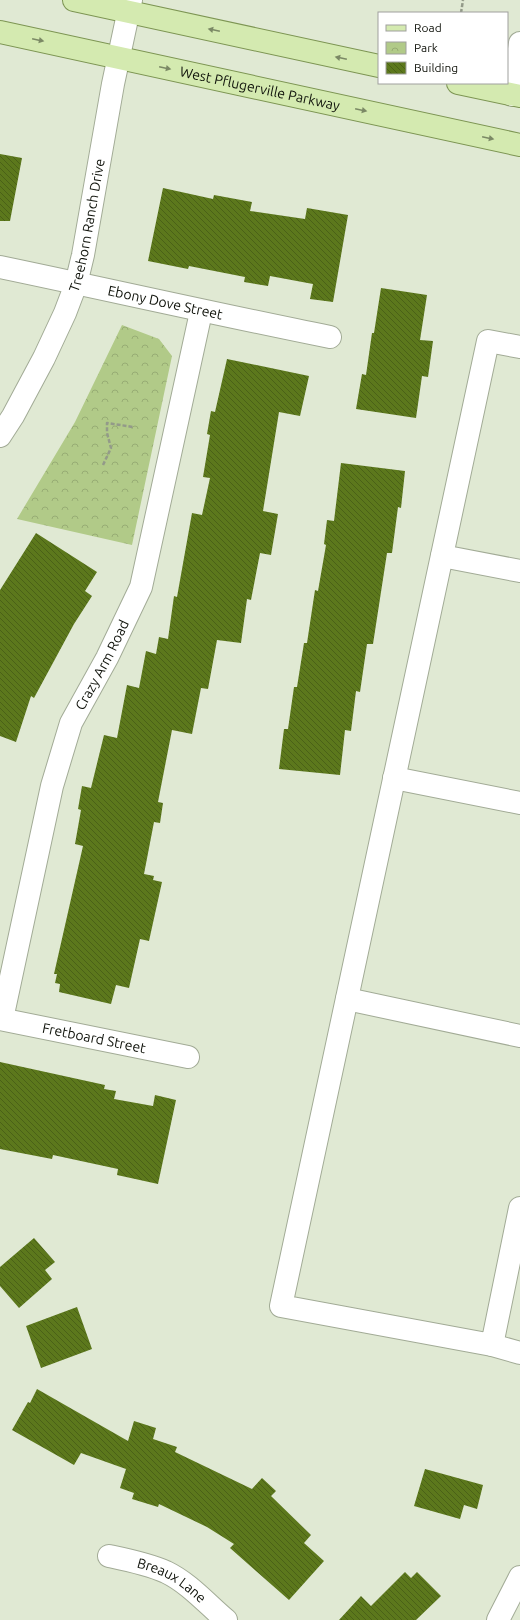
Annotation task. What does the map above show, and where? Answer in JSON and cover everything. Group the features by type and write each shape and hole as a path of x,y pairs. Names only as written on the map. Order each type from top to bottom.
{"main road":[{"path":"74,0 130,6 378,66"},
{"name":"West Pflugerville Parkway","path":"0,32 520,145"},
{"path":"462,84 516,96"}],"street":[{"name":"Treehorn Ranch Drive","path":"0,436 13,416 44,358 65,313 76,284 84,255 119,57 130,6"},
{"path":"516,96 520,44"},
{"name":"Ebony Dove Street","path":"0,267 110,290 201,312 330,337"},
{"name":"Crazy Arm Road","path":"1,1019 52,786 71,723 107,658 141,587 201,312"},
{"path":"520,347 488,341 281,1306 492,1345 520,1353"},
{"path":"442,556 520,572"},
{"path":"394,778 520,803"},
{"path":"347,999 520,1036"},
{"name":"Fretboard Street","path":"1,1019 188,1057"},
{"path":"492,1345 520,1208"},
{"name":"Breaux Lane","path":"109,1556 142,1564 166,1572 186,1585 226,1620"},
{"path":"498,1620 520,1577"}],"path":[{"path":"461,12 463,0"},
{"path":"103,465 111,448 107,433 107,423 133,427"}],"green space":[{"path":"122,325 159,339 172,356 132,545 17,519 75,422"}],"building":[{"path":"0,154 22,158 10,221 0,221"},
{"path":"163,188 213,199 214,195 252,202 250,211 305,219 307,208 348,215 333,302 310,299 313,284 270,276 268,286 244,282 245,277 189,266 188,269 148,261"},
{"path":"381,288 427,295 420,340 433,341 428,377 422,376 416,418 356,409 362,374 366,375 372,333 374,333"},
{"path":"227,359 309,376 300,416 279,412 263,511 278,514 271,555 260,553 251,600 247,599 241,643 217,640 208,689 201,688 192,734 172,730 158,802 163,803 160,823 154,822 144,874 154,876 153,880 162,882 149,941 140,939 129,988 116,985 111,1004 59,992 60,984 55,983 57,974 54,974 83,846 75,844 81,810 78,809 82,786 91,788 104,735 117,738 127,685 139,688 146,651 156,654 159,637 168,639 174,596 177,597 192,513 202,515 210,478 203,477 210,435 207,434 211,411 215,412"},
{"path":"341,463 405,471 401,508 398,507 392,553 387,553 373,644 367,644 360,692 356,691 351,731 345,730 340,775 279,769 284,729 288,729 294,687 297,687 304,643 307,643 315,590 318,591 326,545 324,544 327,520 334,521"},
{"path":"36,533 97,572 85,591 92,596 74,624 34,698 31,696 16,742 0,736 0,590"},
{"path":"0,1062 105,1085 104,1089 116,1091 114,1099 153,1106 155,1095 176,1100 158,1184 117,1175 118,1169 53,1155 52,1159 0,1149"},
{"path":"34,1238 55,1262 45,1270 52,1279 19,1308 0,1286 0,1267"},
{"path":"77,1307 92,1349 41,1368 26,1326"},
{"path":"37,1389 128,1441 134,1421 156,1428 153,1439 177,1447 175,1452 252,1489 262,1478 276,1491 271,1496 311,1535 304,1543 324,1561 289,1600 230,1548 234,1544 207,1527 159,1504 158,1507 132,1499 134,1493 120,1488 126,1469 81,1453 74,1465 12,1430 28,1402 30,1403"},
{"path":"425,1469 483,1485 477,1509 464,1505 460,1519 414,1506"},
{"path":"405,1572 411,1578 417,1572 441,1596 416,1620 339,1620 361,1596 371,1606"}]}
